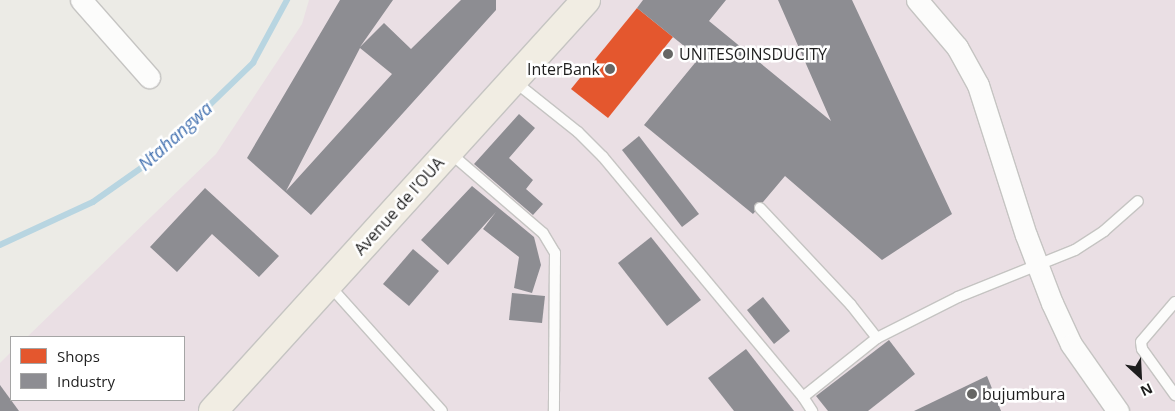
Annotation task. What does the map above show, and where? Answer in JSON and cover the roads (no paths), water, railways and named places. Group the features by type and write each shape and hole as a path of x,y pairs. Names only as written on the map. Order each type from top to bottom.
{"main road":[{"name":"Avenue de l'OUA","path":"213,411 513,81 579,3"}],"street":[{"path":"81,0 98,9 149,77"},
{"path":"916,0 957,47 978,85 1038,264 1071,344 1118,411"}],"lane":[{"path":"513,81 578,132 603,157 803,397 812,411"},
{"path":"448,152 543,233 555,253 554,411"},
{"path":"803,397 878,338 958,297 1075,250 1104,231 1138,201"},
{"path":"760,208 851,305 878,338"},
{"path":"328,284 442,411"},
{"path":"1175,302 1141,342 1142,349 1175,395"}],"waterway":[{"name":"Ntahangwa","path":"0,245 93,202 154,159 253,63 287,0"}],"place":[{"name":"UNITESOINSDUCITY","path":"668,54"},
{"name":"InterBank","path":"610,69"},
{"name":"bujumbura","path":"972,394"}]}
